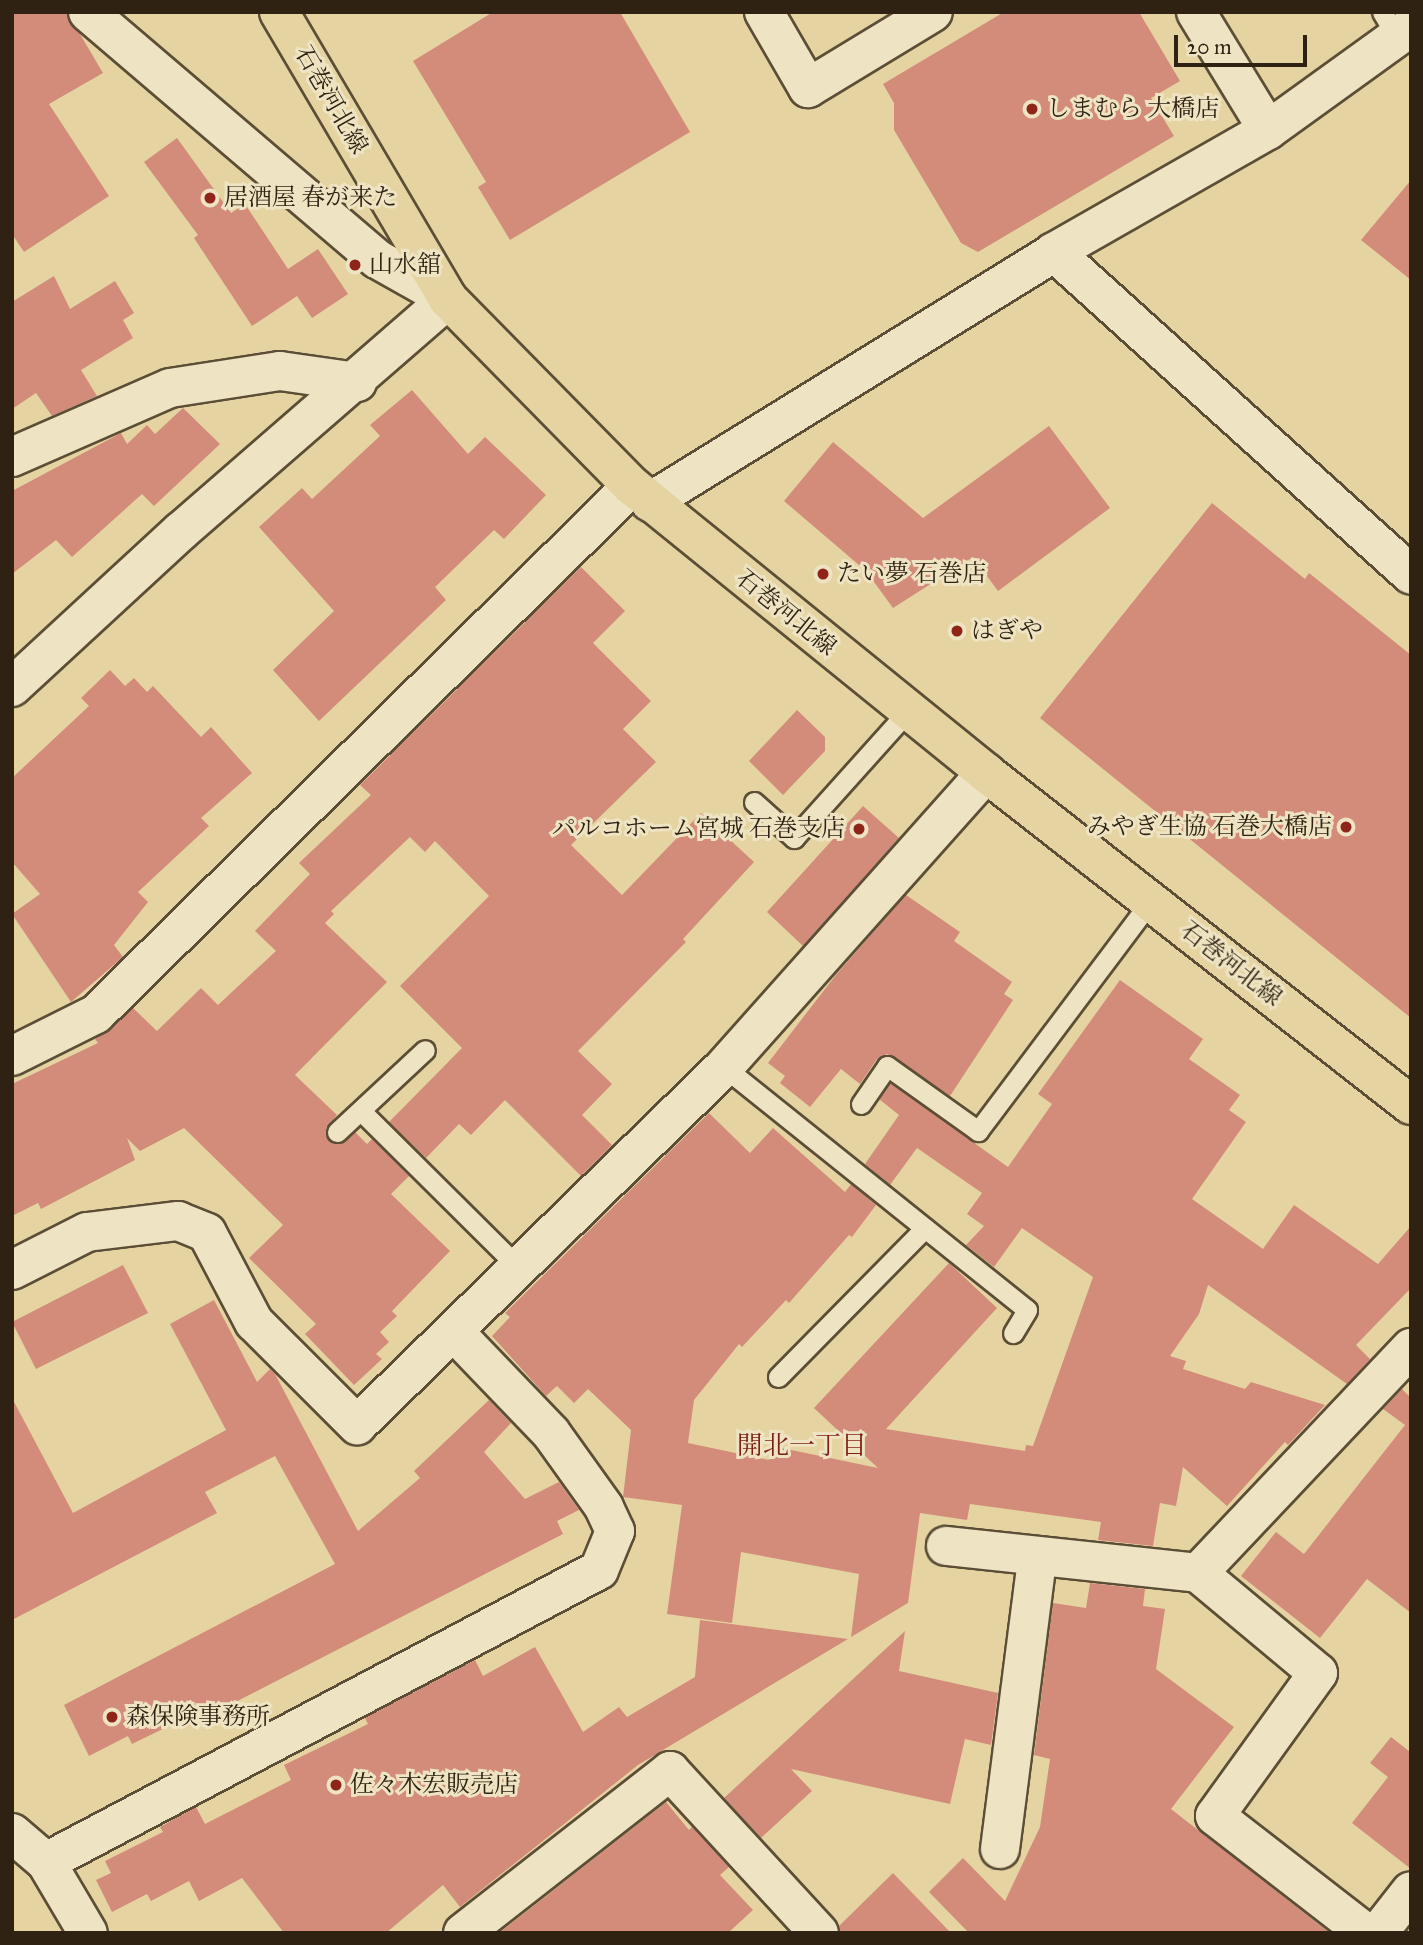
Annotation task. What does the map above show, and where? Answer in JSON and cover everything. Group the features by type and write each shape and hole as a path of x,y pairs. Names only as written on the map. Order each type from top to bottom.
{"main road":[{"name":"石巻河北線","path":"279,12 448,299 641,494 986,773 1411,1105"}],"street":[{"path":"12,687 180,532 357,382 448,299 377,259 88,12"},
{"path":"764,12 808,88 933,12"},
{"path":"1196,12 1268,130"},
{"path":"12,1056 96,1014 641,494 1268,130 1397,25"},
{"path":"1054,252 1411,575"},
{"path":"12,457 170,388 280,371 357,382"},
{"path":"12,1270 87,1232 178,1221 207,1233 254,1322 357,1426 724,1067 986,773"},
{"path":"46,1862 599,1570 615,1531 604,1507 551,1433 454,1332"},
{"path":"1198,1573 1411,1348"},
{"path":"946,1546 1037,1559 1198,1573 1318,1674 1215,1816 1366,1933"},
{"path":"1000,1849 1037,1559"},
{"path":"463,1933 670,1770 803,1927"},
{"path":"12,1833 46,1862 88,1933"},
{"path":"1378,1933 1411,1891"}],"lane":[{"path":"754,802 794,838 908,711"},
{"path":"861,1104 887,1066 978,1131 1151,901"},
{"path":"337,1132 425,1050"},
{"path":"724,1067 1027,1310 1013,1333"},
{"path":"361,1111 519,1268"},
{"path":"778,1377 925,1228"}],"building":[{"path":"12,12 67,12 103,73 49,104 109,196 24,252 12,234"},
{"path":"493,12 620,12 690,132 510,240 478,187 486,182 413,61"},
{"path":"1004,12 1139,12 1180,81 1151,98 1174,136 978,252 961,243 894,130 894,103 883,84"},
{"path":"177,138 231,213 245,204 288,269 318,249 348,294 312,318 297,296 252,326 194,238 198,235 144,162"},
{"path":"1411,180 1411,280 1361,240"},
{"path":"54,276 70,309 115,281 134,313 123,320 133,338 81,370 97,396 52,416 36,393 12,409 12,302"},
{"path":"412,390 468,454 485,437 546,495 504,539 494,530 435,587 446,600 319,721 273,670 334,611 259,527 302,488 312,499 380,436 370,425"},
{"path":"183,408 220,444 154,506 142,494 72,557 56,540 12,574 12,491 121,433 127,444 147,425 155,434"},
{"path":"1049,426 1110,508 998,591 973,557 893,608 866,571 784,501 833,442 923,518"},
{"path":"1212,503 1305,579 1309,573 1411,655 1411,1018 1040,718"},
{"path":"581,567 625,611 593,643 651,701 623,729 656,762 571,845 622,895 701,813 754,862 683,939 686,942 578,1051 612,1084 582,1115 612,1145 581,1176 505,1100 471,1135 459,1124 426,1158 389,1122 462,1048 400,986 489,896 435,841 425,852 410,837 331,911 334,914 325,923 387,982 295,1075 337,1115 326,1128 329,1141 340,1144 355,1132 367,1144 372,1139 409,1176 391,1194 450,1251 392,1311 397,1316 380,1332 389,1342 376,1354 382,1359 354,1385 305,1334 316,1324 249,1258 283,1225 184,1128 140,1151 127,1138 135,1160 41,1209 38,1203 12,1216 12,1084 98,1043 95,1039 133,1008 157,1031 201,988 218,1005 276,951 255,931 310,874 299,863 371,795 360,785"},
{"path":"110,670 125,686 134,678 147,692 153,686 201,737 211,727 252,773 201,818 209,826 138,892 148,902 114,945 123,957 71,1002 12,914 40,894 12,862 12,778 89,706 81,698"},
{"path":"797,710 825,737 825,751 783,795 749,761"},
{"path":"863,806 899,838 803,946 767,912"},
{"path":"906,895 960,932 954,941 1012,982 1004,994 1013,1000 950,1096 887,1054 877,1059 860,1084 841,1069 810,1107 780,1083 785,1076 768,1063 835,976"},
{"path":"1120,980 1203,1039 1189,1059 1240,1095 1229,1110 1246,1122 1192,1199 1263,1249 1294,1205 1378,1264 1411,1226 1411,1288 1356,1345 1370,1359 1347,1384 1208,1285 1199,1314 1170,1356 1186,1361 1183,1369 1245,1389 1251,1382 1325,1405 1288,1445 1285,1442 1227,1506 1183,1467 1176,1506 1160,1503 1153,1546 1098,1540 1101,1522 970,1504 967,1520 920,1513 908,1603 851,1637 859,1574 741,1552 732,1623 667,1614 682,1505 623,1497 631,1430 588,1389 574,1403 557,1386 546,1396 492,1336 510,1317 505,1313 709,1113 750,1153 773,1128 845,1192 851,1184 876,1205 852,1237 849,1235 789,1303 786,1300 742,1347 739,1344 694,1400 688,1443 769,1460 772,1446 878,1468 814,1408 949,1263 997,1308 886,1429 1025,1451 1026,1445 1033,1446 1093,1277 1022,1228 994,1267 966,1245 984,1226 967,1214 982,1193 917,1148 890,1185 865,1164 899,1115 879,1099 890,1083 1008,1167 1052,1104 1038,1094"},
{"path":"123,1265 148,1313 36,1369 12,1322"},
{"path":"214,1300 257,1382 270,1369 275,1374 358,1531 420,1478 414,1471 489,1400 511,1423 484,1452 525,1499 559,1482 579,1510 557,1521 563,1534 185,1728 181,1720 132,1744 128,1736 89,1756 64,1705 335,1564 275,1456 205,1492 217,1513 12,1620 12,1398 73,1513 226,1430 170,1324"},
{"path":"1402,1389 1411,1398 1411,1613 1367,1579 1320,1638 1241,1576 1276,1532 1304,1554 1405,1425 1383,1409"},
{"path":"1090,1583 1145,1589 1143,1606 1165,1609 1156,1669 1234,1727 1171,1809 1330,1933 969,1933 929,1892 963,1858 1005,1901 1040,1827 1050,1759 1034,1755 1053,1603 1086,1608"},
{"path":"700,1620 848,1639 638,1765 460,1907 443,1885 386,1933 284,1933 242,1878 199,1901 189,1881 151,1901 147,1894 112,1912 96,1880 111,1873 105,1861 163,1832 160,1827 196,1807 205,1824 291,1780 284,1765 368,1724 365,1718 475,1660 483,1676 535,1647 583,1732 619,1707 627,1717 695,1677"},
{"path":"905,1631 899,1671 998,1693 991,1745 965,1739 950,1804 791,1769 812,1791 761,1838 724,1798"},
{"path":"1391,1737 1409,1751 1411,1748 1411,1869 1352,1823 1388,1777 1370,1763"},
{"path":"666,1802 689,1830 692,1827 729,1867 720,1875 753,1910 728,1933 499,1933"},
{"path":"893,1873 951,1933 840,1933 839,1926"}],"place":[{"name":"しまむら 大橋店","path":"1032,109"},
{"name":"居酒屋 春が来た","path":"210,198"},
{"name":"山水舘","path":"355,265"},
{"name":"たい夢 石巻店","path":"823,574"},
{"name":"はぎや","path":"957,631"},
{"name":"みやぎ生協 石巻大橋店","path":"1346,827"},
{"name":"パルコホーム宮城 石巻支店","path":"859,829"},
{"name":"森保険事務所","path":"112,1717"},
{"name":"佐々木宏販売店","path":"336,1785"}],"district":[{"name":"開北一丁目","path":"802,1446"}]}
